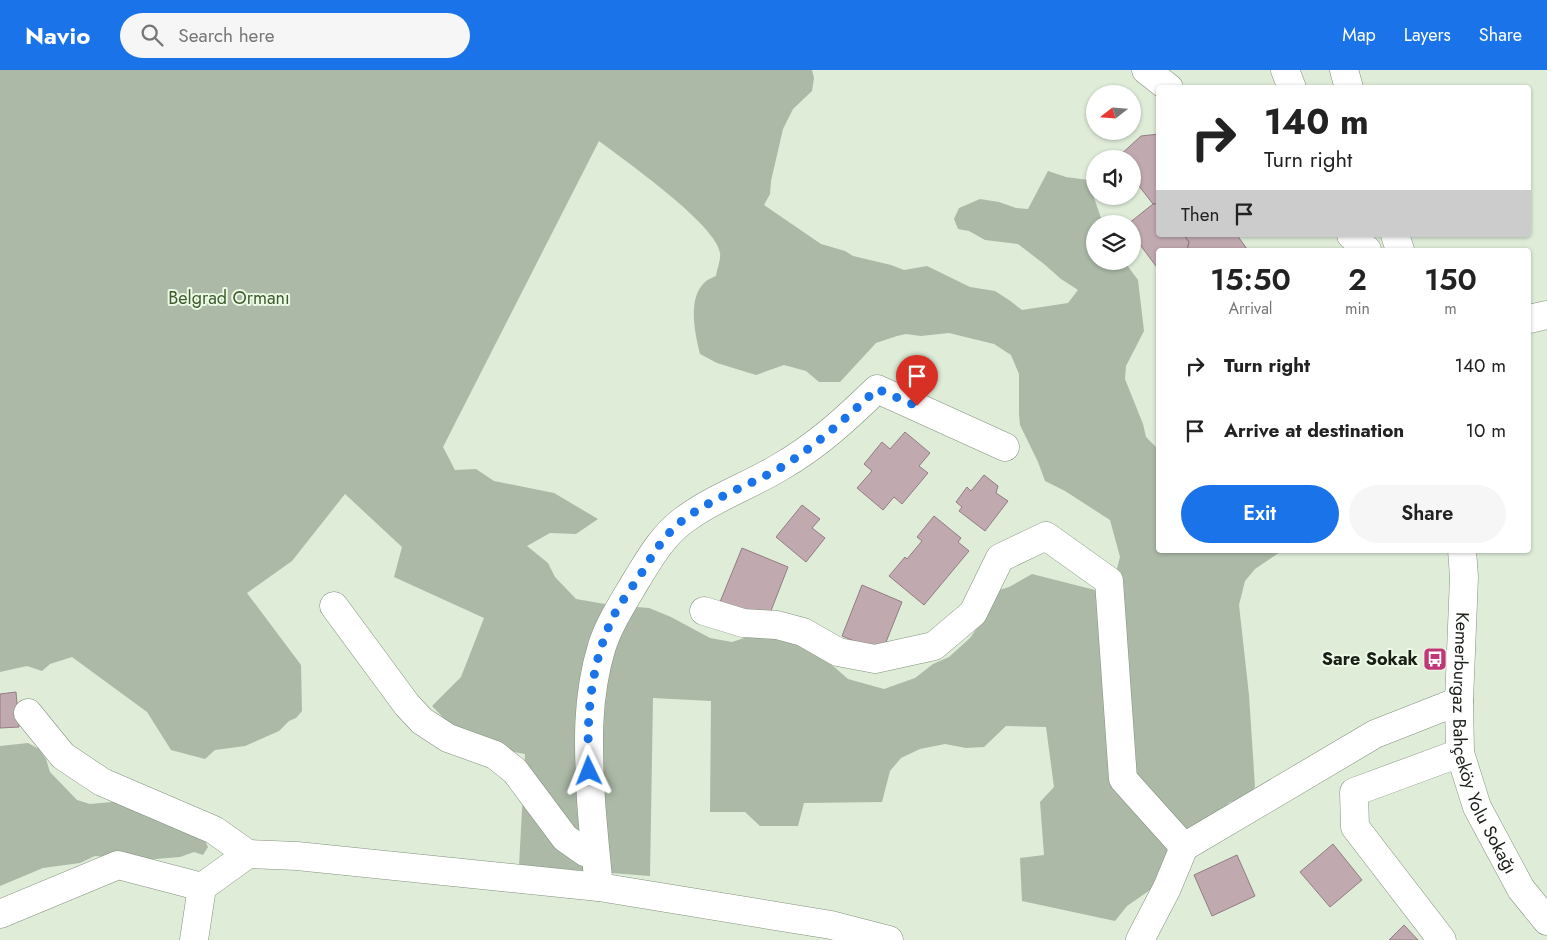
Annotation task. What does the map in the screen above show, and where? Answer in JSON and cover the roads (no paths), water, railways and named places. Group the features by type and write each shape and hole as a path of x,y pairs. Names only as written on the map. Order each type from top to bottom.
{"street":[{"path":"1146,70 1165,85"},
{"path":"1285,70 1291,85"},
{"path":"1344,70 1348,85"},
{"path":"1353,237 1365,248"},
{"path":"1531,319 1547,315"},
{"path":"599,887 588,755 589,709 594,677 602,645 614,615 654,552 667,536 682,521 705,506 780,468 805,451 834,429 877,389 1005,447"},
{"path":"704,611 743,623 777,625 803,632 838,652 875,659 926,648 934,646 973,613 1000,558 1046,536 1109,581 1123,779 1184,846"},
{"name":"Kemerburgaz Bahçeköy Yolu Sokağı","path":"1462,553 1464,577 1458,702 1460,752 1477,807 1521,889 1547,921"},
{"path":"334,606 407,705 422,721 448,738 486,750 505,762 515,771 565,838 585,852 595,855"},
{"path":"1140,940 1167,888 1184,846 1375,734 1458,702"},
{"path":"28,713 63,756 102,782 214,830 248,854 297,856 599,887 832,925 889,940"},
{"path":"1442,940 1355,827 1354,792 1460,752"},
{"path":"194,940 202,887 248,854"},
{"path":"0,914 118,865 202,887"}],"place":[{"name":"Sare Sokak","path":"1435,659"}],"park label":[{"name":"Belgrad Ormanı","path":"229,298"}]}
